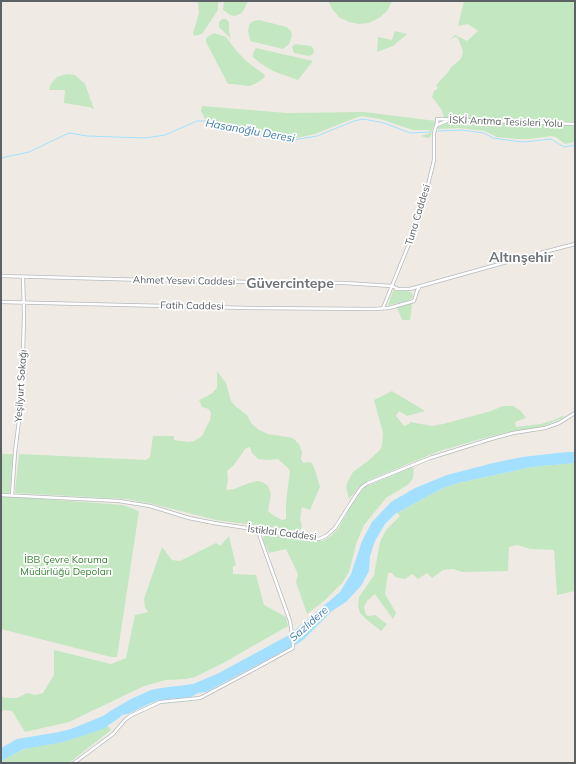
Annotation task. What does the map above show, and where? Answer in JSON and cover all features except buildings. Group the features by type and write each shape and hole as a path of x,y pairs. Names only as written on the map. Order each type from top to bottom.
{"main road":[{"name":"İSKİ Arıtma Tesisleri Yolu","path":"436,119 575,124"},
{"name":"Tuna Caddesi","path":"382,308 411,239 428,185 433,164 434,130 436,119"},
{"path":"436,125 448,120"},
{"path":"407,290 575,244"},
{"name":"Ahmet Yesevi Caddesi","path":"1,276 345,283 392,286"},
{"name":"Yeşilyurt Sokağı","path":"12,495 15,452 22,397 23,277"},
{"path":"394,282 397,289"},
{"path":"392,286 397,289"},
{"path":"415,296 416,291 420,286"},
{"path":"390,291 397,289 407,290 413,292 415,296"},
{"name":"Fatih Caddesi","path":"1,302 249,308 389,308 414,301 415,296"},
{"path":"385,303 389,308"},
{"name":"İstiklal Caddesi","path":"1,495 119,501 154,507 189,518 214,523 280,532 308,538 323,538 338,525 356,495 362,487 368,483 430,458 491,439 513,433 546,428 559,423 575,413"},
{"path":"74,763 113,734 130,716 160,702 196,698 206,695 293,648 290,621 260,537 259,530"}],"green space":[{"path":"198,1 218,1 218,10 202,34 194,36 193,33 199,13"},
{"path":"224,1 248,1 242,13 235,16 230,15 223,10"},
{"path":"328,1 392,1 387,11 379,18 369,23 359,24 340,18"},
{"path":"464,1 575,1 575,122 444,117 442,110 432,97 434,91 438,88 436,86 438,83 450,68 460,60 463,51 458,38 455,37 450,40 455,35 467,41 478,31 468,24 458,26"},
{"path":"222,19 226,19 229,22 231,39 219,27 219,22"},
{"path":"259,20 287,27 291,31 292,35 289,44 283,49 250,41 248,31 249,25 253,21"},
{"path":"395,31 407,34 393,46 377,52 378,37 392,40"},
{"path":"214,33 226,37 246,61 265,75 264,78 249,86 228,84 206,42 206,38"},
{"path":"295,44 311,46 314,50 313,54 309,56 294,53 292,47"},
{"path":"256,48 313,61 298,80 273,71 260,63 253,57 253,53"},
{"path":"66,74 75,75 85,84 94,109 64,103 65,90 49,90 51,84 57,77"},
{"path":"202,106 287,113 364,112 436,121 431,136 428,138 421,136 430,133 428,130 413,130 380,119 362,116 315,134 292,139 205,119 201,111"},
{"path":"452,121 575,125 575,142 565,144 556,137 552,136 518,139 497,137 485,131 459,128 437,129 438,127"},
{"path":"393,291 408,291 412,293 413,297 408,301 388,305"},
{"path":"411,302 410,320 402,320 396,305"},
{"path":"217,371 226,383 231,401 247,415 251,423 259,430 268,434 293,438 299,444 302,452 301,459 303,463 311,462 320,487 310,510 302,507 300,519 302,526 299,531 216,520 153,504 126,499 15,493 19,454 146,460 150,457 153,436 174,436 174,440 188,442 194,441 202,436 210,420 211,413 209,409 202,407 199,400 211,394 217,388","holes":["250,447 252,453 258,459 278,459 289,469 286,519 282,520 268,511 271,494 268,486 262,482 257,481 234,489 226,490 228,480 227,471 234,465 246,448"]},
{"path":"392,391 425,411 407,416 399,411 396,416 404,426 410,422 432,426 443,424 491,411 503,406 513,406 521,411 526,418 515,422 516,427 541,424 562,416 565,417 541,427 504,433 437,452 369,480 359,487 349,499 346,487 353,472 380,450 382,445 383,433 374,400"},
{"path":"1,454 13,454 9,493 1,493"},
{"path":"575,463 575,591 557,595 554,550 530,549 517,545 509,547 508,571 462,572 453,569 443,570 432,578 427,573 418,579 412,574 405,579 395,577 392,573 388,573 385,594 396,613 393,619 375,594 367,601 364,607 366,615 375,615 387,624 381,631 360,613 358,606 359,597 374,575 380,542 386,530 400,516 397,513 443,488 458,483 532,467"},
{"path":"410,468 414,468 413,478 409,484 386,498 364,525 356,544 349,572 342,583 324,601 307,614 296,582 298,574 286,549 269,553 263,540 264,533 322,541 330,537 338,529 352,504 365,487"},
{"name":"İBB Çevre Koruma Müdürlüğü Depoları","path":"1,496 123,505 139,511 117,657 111,657 1,629"},
{"path":"229,536 236,566 233,566 233,574 256,575 264,605 286,617 288,626 225,662 195,677 166,680 144,686 69,722 25,732 12,711 1,711 1,696 5,698 17,698 27,693 35,695 43,693 54,675 54,650 111,664 126,658 135,615 148,612 145,607 144,599 162,547 172,560 180,561 216,543 220,546"},
{"path":"108,726 111,730 69,763 1,763 1,761 31,747 64,742"}],"water":[{"name":"Sazlıdere","path":"575,452 575,463 532,467 458,483 443,488 395,514 385,524 375,541 370,556 369,571 361,586 346,602 332,611 299,643 206,692 198,693 191,697 160,700 151,703 128,714 122,715 103,729 64,742 24,749 1,761 1,748 17,739 71,729 103,716 131,699 151,690 193,684 217,674 289,635 340,592 351,574 362,541 372,522 391,502 415,488 447,475 493,463 522,457"}],"waterway":[{"name":"Hasanoğlu Deresi","path":"1,158 29,152 69,133 87,136 145,138 165,135 197,121 207,121 226,127 293,140 317,136 354,121 363,119 384,123 410,133 430,132"},
{"name":"Hasanoğlu Deresi","path":"438,131 462,130 484,133 493,138 524,142 551,139 564,147 575,145"}],"district":[{"name":"Altınşehir","path":"521,258"},
{"name":"Güvercintepe","path":"290,284"}]}
